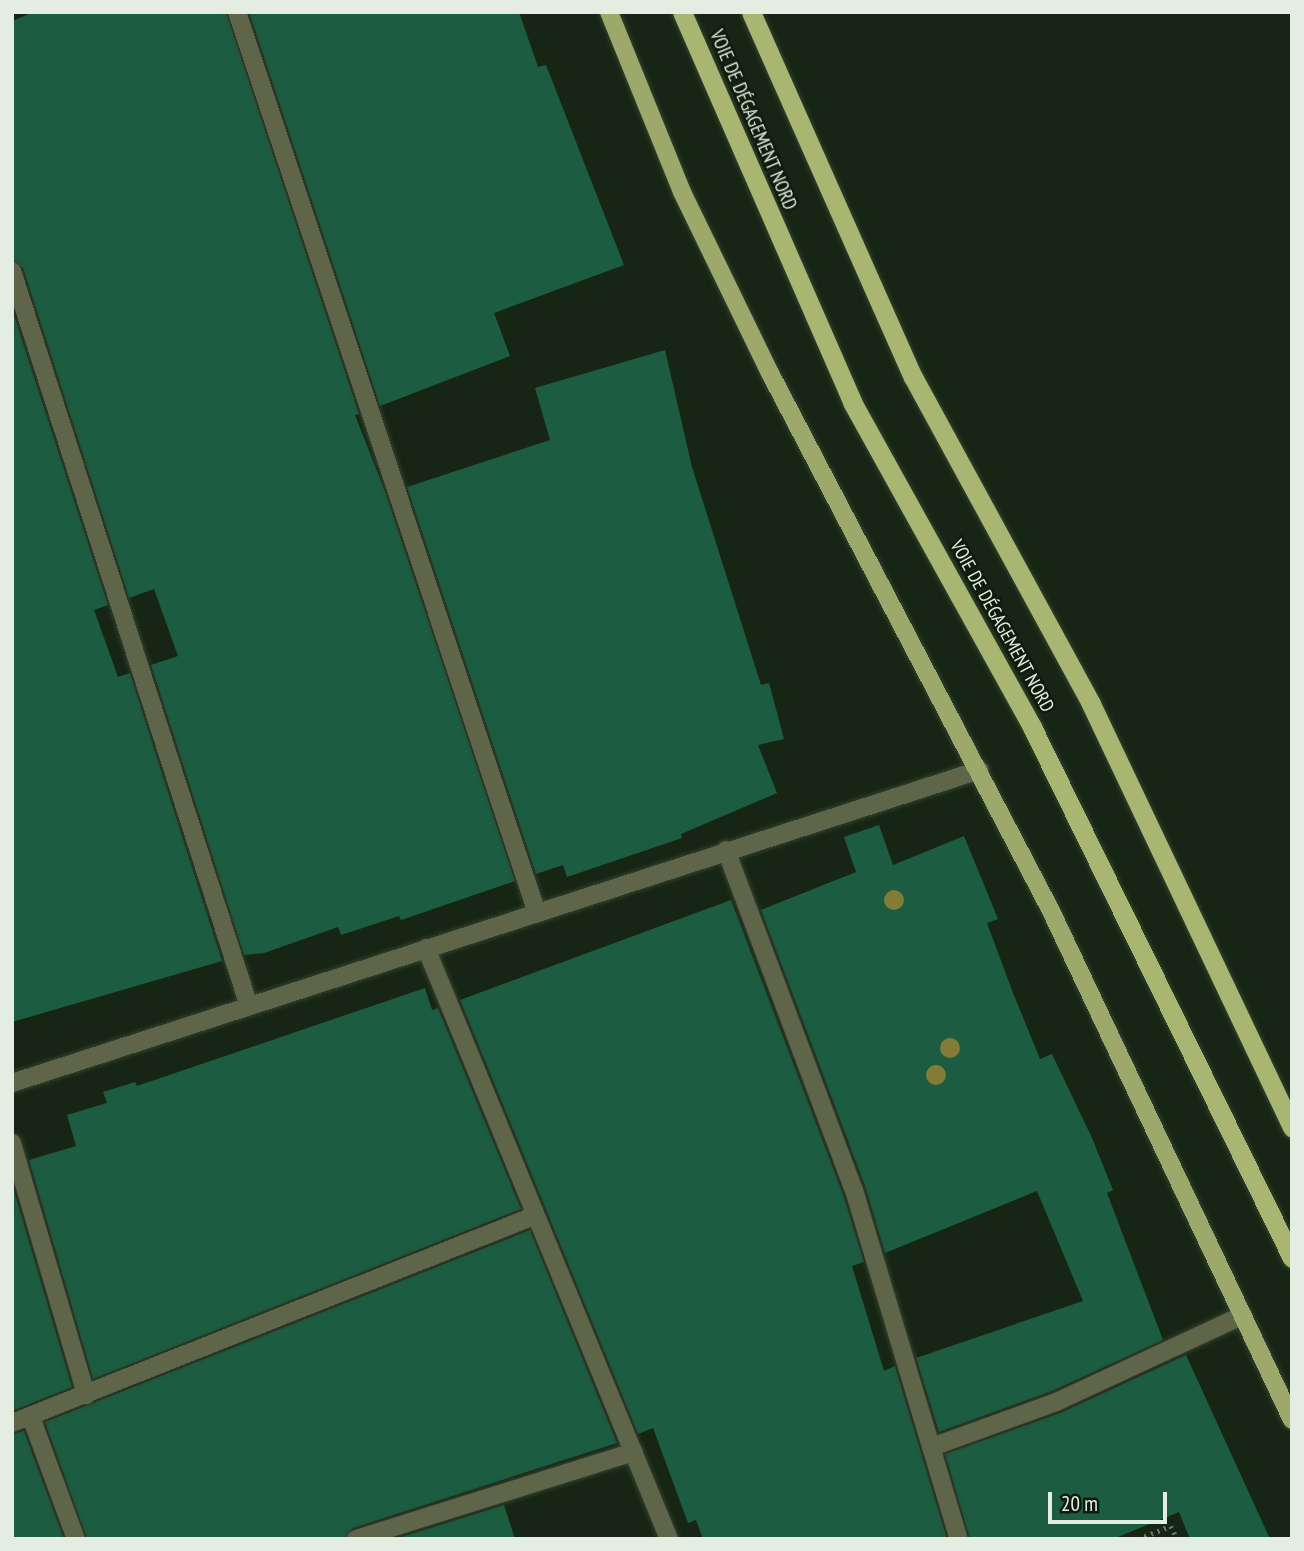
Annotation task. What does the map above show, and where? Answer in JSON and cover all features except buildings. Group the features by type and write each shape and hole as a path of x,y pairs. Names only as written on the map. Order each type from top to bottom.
{"highway":[{"name":"VOIE DE DÉGAGEMENT NORD","path":"682,12 852,402 1032,727 1292,1258"},
{"name":"VOIE DE DÉGAGEMENT NORD","path":"751,12 913,377 1091,704 1292,1128"}],"main road":[{"path":"609,12 682,192 841,515 980,770 1292,1420"}],"street":[{"path":"237,12 537,913"},
{"path":"12,271 249,1006"},
{"path":"12,1083 980,770"},
{"path":"726,850 854,1190 959,1539"},
{"path":"426,948 669,1539"},
{"path":"12,1143 86,1395"},
{"path":"12,1423 534,1216"},
{"path":"932,1447 1056,1402 1243,1315"},
{"path":"31,1417 76,1539"},
{"path":"356,1539 634,1452"}],"path":[{"path":"1138,1539 1171,1526 1177,1539"}]}
